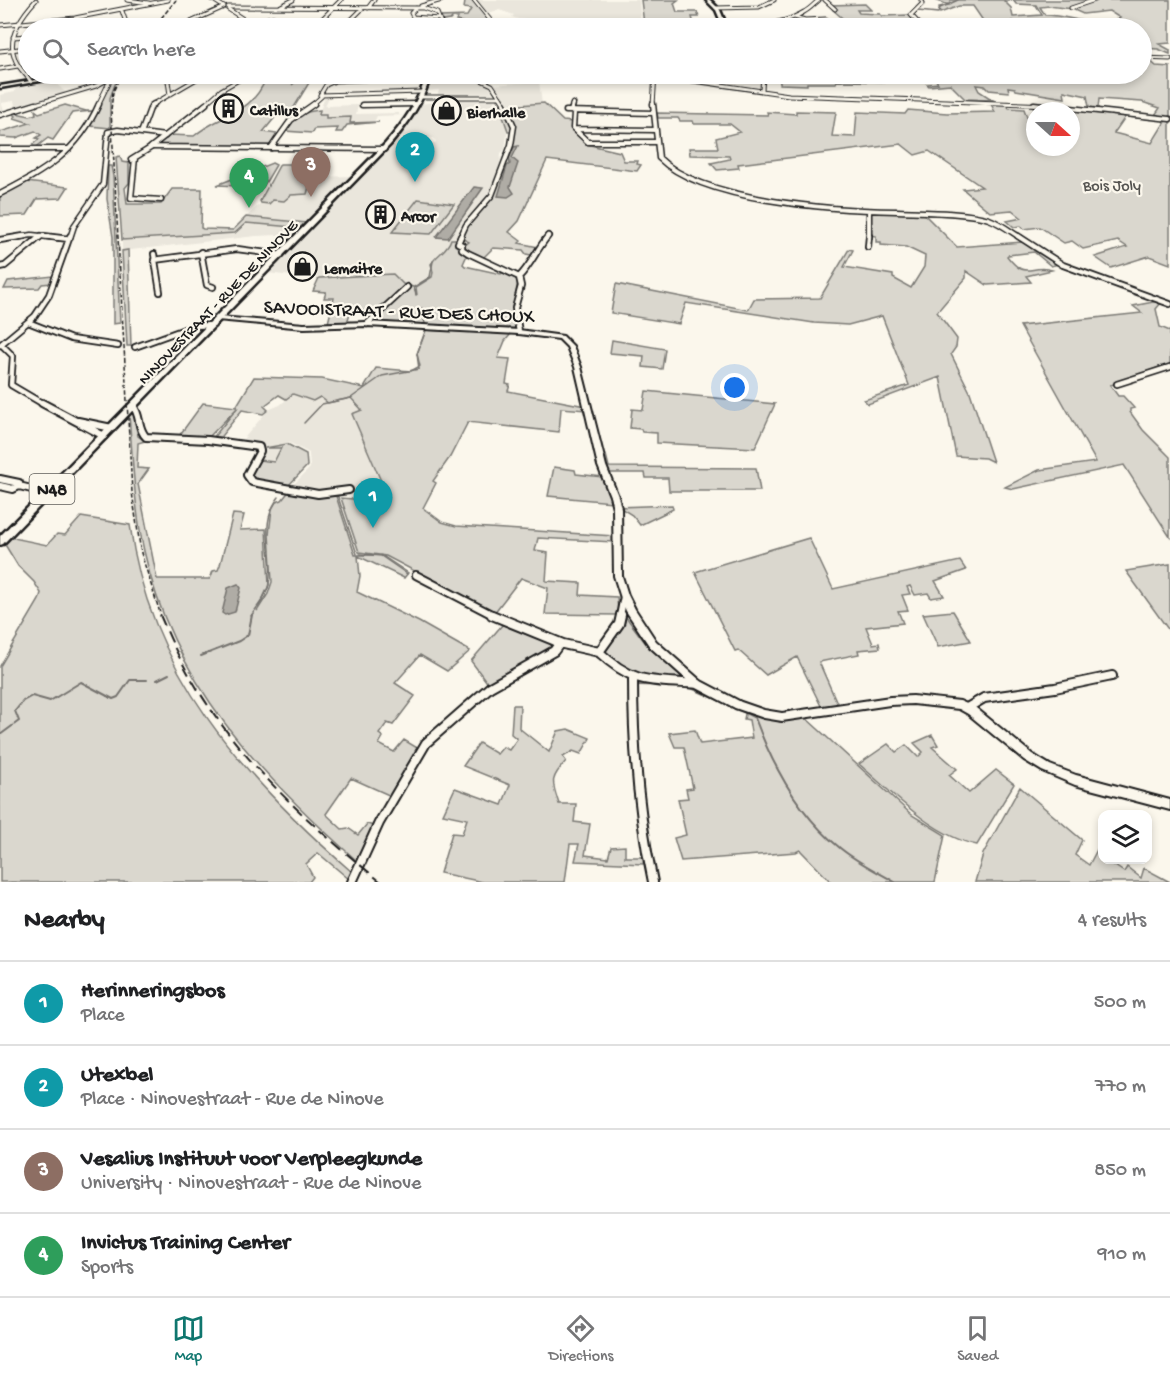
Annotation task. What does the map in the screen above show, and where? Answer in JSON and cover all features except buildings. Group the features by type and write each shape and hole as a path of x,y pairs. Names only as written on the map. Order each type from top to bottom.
{"main road":[{"path":"708,0 716,8 720,18"},
{"path":"0,87 19,84"},
{"name":"NINOVESTRAAT - RUE DE NINOVE","path":"133,406 398,133 425,84"},
{"name":"SAVOOISTRAAT - RUE DES CHOUX","path":"216,322 285,325 367,324 519,332 556,335 565,339 570,346 582,380 602,466 617,508 618,576 624,595 631,611 653,644 698,684 738,705 773,716 804,715 890,701 936,701 967,708 1028,757 1046,768 1075,780 1170,805"},
{"name":"N48","path":"0,542 133,406"}],"street":[{"path":"22,18 36,0"},
{"path":"127,0 150,3"},
{"path":"65,18 122,11 168,0"},
{"path":"213,0 241,18"},
{"path":"279,8 293,0"},
{"path":"323,18 341,0"},
{"path":"368,8 374,0"},
{"path":"439,18 413,16 411,13 416,8 442,0"},
{"path":"474,0 489,18"},
{"path":"744,0 747,8"},
{"path":"716,8 759,7 774,0"},
{"path":"784,18 805,12 819,0"},
{"path":"825,0 835,9"},
{"path":"914,18 911,15 923,3 921,0"},
{"path":"1071,8 1095,0"},
{"path":"198,18 215,10 236,7 416,8 434,10 439,18"},
{"path":"759,7 764,14"},
{"path":"353,18 362,9"},
{"path":"122,11 124,18"},
{"path":"792,16 799,18"},
{"path":"269,18 273,17"},
{"path":"0,25 17,24 13,37 13,50 18,66 0,69"},
{"path":"13,37 18,37"},
{"path":"0,51 18,49"},
{"path":"1152,58 1170,58"},
{"path":"0,115 100,84"},
{"path":"0,194 40,171 69,149 87,128 108,84"},
{"path":"168,84 170,95"},
{"path":"141,133 151,106 188,84"},
{"path":"161,200 131,198 133,159 195,114 221,90 231,84"},
{"path":"322,97 321,91 328,84"},
{"path":"491,84 514,124 511,145 492,195 466,225 461,244 462,249 467,253 502,267 519,277 521,286 515,308 519,332"},
{"path":"654,84 652,95 658,156 662,162 723,192 869,212 920,212 989,219 1063,265 1170,304"},
{"path":"722,84 794,95 989,101 1118,111 1170,119"},
{"path":"762,84 762,90"},
{"path":"271,148 291,120 322,97 421,94 498,97"},
{"path":"573,103 575,129 588,142 657,142"},
{"path":"362,105 416,104"},
{"path":"566,111 654,113"},
{"path":"575,129 656,130"},
{"path":"104,436 16,390 11,385 13,356 0,345 39,312 49,296 76,223 104,183 107,133 115,131 165,136"},
{"path":"585,139 590,139"},
{"path":"152,146 384,148"},
{"path":"0,149 69,149"},
{"path":"868,247 869,212"},
{"path":"0,240 41,236 69,239"},
{"path":"0,267 5,266 41,236"},
{"path":"519,277 527,269 533,255 548,236"},
{"path":"160,292 154,257 237,249 282,255"},
{"path":"201,252 207,285 213,287"},
{"path":"367,324 407,286"},
{"path":"28,322 71,339 118,346"},
{"path":"135,347 162,339 193,325 216,322"},
{"path":"1117,384 1133,380 1158,368 1170,367"},
{"path":"133,406 136,409 140,431 146,437 208,440 259,447 260,451 247,475 252,482 318,494 349,490"},
{"path":"76,421 112,428"},
{"path":"93,431 99,426"},
{"path":"0,479 48,493"},
{"path":"0,486 13,489 19,486"},
{"path":"416,574 498,618 560,643 599,652"},
{"name":"SAVOOISTRAAT - RUE DES CHOUX","path":"624,595 619,624 599,652 618,670 633,679 698,684"},
{"path":"352,882 364,852 387,808 426,743 490,687 549,654 560,643"},
{"path":"967,708 984,698 1055,688 1112,676"},
{"path":"633,679 633,714 646,851 653,882"}],"shaded area":[{"path":"476,0 639,0 640,18 515,18 512,17 514,15 499,10 487,13"},
{"path":"57,84 67,94 16,110 14,101 1,103 5,113 0,115 0,95 15,92 14,86"},
{"path":"431,84 485,84 489,86 494,96 437,96 439,90 426,91"},
{"path":"539,84 542,104 510,105 494,85"},
{"path":"737,84 760,84 760,87"},
{"path":"325,97 329,97 325,106 358,105 356,114 399,113 399,115 407,115 377,116 374,122 349,123 350,117 325,118 318,116"},
{"path":"443,98 493,99 506,123 507,135 505,149 501,153 500,164 489,194 459,227 457,238 431,261 429,276 411,288 393,274 307,278 268,273 395,141 435,143 433,138 399,136 418,104 440,102"},
{"path":"518,146 512,158 518,163 510,187 514,193 508,197 498,196 507,166 510,164 509,158 514,147"},
{"path":"354,176 308,223 246,217 261,203 269,204 273,200 284,201 291,195 306,194 317,177"},
{"path":"474,187 483,188 448,238 436,237"},
{"path":"246,223 303,228 298,234 256,236 122,251 122,240 234,233"},
{"path":"293,394 313,401 320,397 334,400 351,398 363,410 352,415 381,482 351,491 323,493 291,487 310,468 309,453 290,443 267,448 281,448 274,462 259,460 265,448 240,443 268,410 280,405"},
{"path":"238,584 241,588 235,612 225,615 222,613 228,588"}],"green space":[{"path":"462,0 473,0 487,18 442,18 441,17 467,16 471,9 464,8 465,2"},
{"path":"641,0 678,0 674,3 677,12 697,12 699,17 692,18 643,18"},
{"path":"935,0 1003,0 1011,8 1013,17 1042,15 1036,5 1016,4 1013,0 1170,0 1170,43 1159,44 1170,50 1170,54 1152,49 1152,18 1120,18 1109,11 1083,14 1072,9 1049,6 1040,7 1045,15 1067,18 981,18 973,6 959,6 940,13 939,7 949,5"},
{"path":"865,4 871,10 857,10 859,13 882,16 909,15 912,18 842,18 833,10 837,9 831,5"},
{"path":"1152,62 1156,66 1170,67 1170,118 1155,115 1160,108 1142,102 1099,99 1098,108 1089,107 1087,96 1064,91 1065,98 1008,87 1009,92 989,90 985,86 976,85 979,91 993,100 965,99 950,84 1152,84"},
{"path":"110,84 115,84 110,98 110,128 90,126"},
{"path":"263,84 308,84 293,109 277,115 263,132 277,134 269,147 156,147 155,144 169,135 194,136 204,128 244,107 253,99"},
{"path":"927,84 950,84 929,86"},
{"path":"503,98 507,106 544,103 563,121 573,122 573,129 586,144 620,152 624,161 638,161 637,164 641,165 637,171 547,160 519,221 509,232 521,241 519,243 538,247 531,255 526,254 523,250 493,248 483,258 469,253 463,247 469,242 463,239 467,227 493,196 513,146 513,131 508,131 497,99"},
{"name":"Bois Joly","path":"990,102 1006,103 1009,108 1024,109 1026,156 1080,156 1080,109 1128,113 1114,133 1152,143 1166,120 1170,121 1170,264 1149,256 1111,268 1095,257 1127,247 1118,241 1083,249 1072,241 1064,243 1040,227 1024,229 1021,226 1014,227 1007,221 1022,218 1012,210 990,212 963,189 982,187 929,151 915,155 901,144 738,164 739,168 717,170 711,163 730,159 729,156 690,155 689,148 718,148 716,138 740,132 730,124 694,124 693,121 680,121 678,118 658,118 657,113 768,115 767,112 796,114 796,111 836,112 832,136 855,137 857,112 905,114 908,110 947,113 995,112"},
{"path":"65,105 93,111 72,113 53,140 48,138 35,148 29,148 41,135 35,131 16,138 0,137 0,132 30,123 14,118 16,116 12,112 19,110 21,111 16,113 30,116 36,114 35,110 39,113"},
{"path":"320,110 319,115 326,115 326,118 351,117 350,123 379,122 347,125 342,132 336,132 338,128 314,129 312,133 285,131 300,116"},
{"path":"120,156 122,162 129,163 129,183 125,188 127,204 161,204 172,189 202,189 201,228 203,229 233,230 246,217 308,223 303,228 246,223 235,233 122,240 116,157"},
{"path":"272,163 276,165 263,187 217,185"},
{"path":"280,164 300,164 295,176 317,177 313,187 309,187 307,194 291,195 284,201 273,200 269,204 261,203 260,201"},
{"path":"108,166 111,166 113,176 120,323 113,324 113,237 107,199"},
{"path":"26,182 68,187 61,198 37,199 27,215 0,216 0,196"},
{"path":"418,199 454,204 431,234 392,232"},
{"path":"871,213 961,216 925,215 957,247 1023,242 1059,264 1051,266 1034,252 1008,255 1014,264 1024,270 1045,268 1052,270 1026,276 1031,282 987,285 966,271 966,278 937,312 957,339 956,347 951,354 970,392 993,462 985,458 956,456 940,377 868,404 864,400 909,385 882,316 848,325 814,323 686,303 679,324 611,313 616,284 748,310 754,299 820,298 849,249 853,250 844,267 893,275 893,278 911,288 924,267 925,256 906,247 881,245 881,242 876,242 876,236 870,235"},
{"path":"451,239 458,239 455,245 467,255 463,264 465,266 501,274 505,270 518,281 514,303 515,328 476,329 369,322 386,305 382,304 374,311 351,311 347,322 328,323 334,298 324,298 326,292 313,291 319,278 393,274 403,284 413,287 417,295 416,287 432,277 431,264"},
{"path":"128,250 131,346 127,346 122,251"},
{"path":"53,276 52,283 42,284 39,288 4,289 8,281"},
{"path":"1158,301 1161,303 1156,309 1160,327 1170,331 1170,367 1159,367 1124,382 1110,385 1118,396 1123,396 1134,408 1130,409 1130,412 1143,430 1170,457 1170,537 1124,465 1013,489 1005,487 1039,470 1096,462 1020,326 1142,313 1133,306"},
{"path":"426,330 511,334 505,341 498,358 510,359 506,384 510,385 508,391 585,406 586,410 561,408 559,432 468,422 450,457 433,481 436,483 423,508 442,522 456,526 614,536 614,542 538,538 535,551 548,553 546,581 581,583 580,595 617,597 618,615 545,614 548,588 521,578 494,613 386,556 359,552 341,498 365,500 371,485 381,481 352,414 362,410 351,398 328,403 320,397 313,401 293,394 286,399 279,395 264,406 268,410 263,414 242,410 218,440 212,439 238,407 207,439 179,436 203,403 236,407 254,377 322,379 364,388 376,368 411,371 420,366 417,354"},
{"path":"612,340 665,349 662,369 643,367 644,356 610,353"},
{"path":"646,391 775,404 755,448 657,443 657,433 630,428 632,409 643,410"},
{"path":"133,411 138,436 145,441 138,443 137,468 149,469 138,484 157,579 210,579 213,571 218,570 220,565 233,514 244,515 240,530 266,529 269,585 257,611 268,594 272,582 269,534 272,509 276,502 282,500 290,490 319,497 336,496 355,555 381,555 408,573 404,578 358,556 360,576 357,592 419,622 470,651 447,671 420,655 395,683 415,696 393,725 387,723 379,734 383,737 379,744 394,752 404,740 419,749 391,796 351,778 326,814 342,829 348,828 358,835 367,824 374,826 356,860 286,794 254,759 198,684 176,643 157,599 144,551 136,500 129,415"},
{"path":"287,444 306,454 307,466 288,486 255,482 250,476 259,460 274,462 281,448 265,448"},
{"path":"602,455 606,455 609,467 756,468 760,491 669,491 668,478 646,478 645,473 608,473"},
{"path":"554,467 575,470 576,474 603,477 612,502 548,496"},
{"path":"672,505 673,509 640,525 632,515 619,507"},
{"path":"81,517 130,525 141,578 158,628 180,675 239,760 274,799 352,872 350,880 318,853 306,864 313,877 309,882 0,882 0,666 41,593 34,582 18,566 4,543 9,537 47,545 57,534 65,535"},
{"path":"809,538 833,589 960,561 966,570 935,581 944,596 931,598 928,593 915,595 910,586 907,587 910,594 902,595 908,610 898,611 903,623 866,627 873,644 879,643 880,648 858,650 859,654 819,662 838,705 822,708 797,657 766,675 738,650 735,651 695,572"},
{"path":"1170,564 1170,632 1126,571"},
{"path":"953,611 971,641 938,647 923,614"},
{"path":"626,617 647,645 683,678 682,681 630,675 605,653 609,643 625,623"},
{"path":"503,624 548,641 553,646 552,649 489,685 471,661"},
{"path":"513,705 520,705 519,728 549,752 558,731 568,729 590,738 581,754 573,751 563,757 566,761 553,781 559,804 576,804 574,822 590,824 585,855 608,858 611,847 625,846 625,857 644,857 643,864 575,861 579,844 570,844 565,882 483,882 440,873 452,833 462,834 467,819 443,814 455,788 502,805 510,785 463,766 479,743 497,754 503,747 509,750 517,739 511,734"},
{"path":"746,710 780,722 806,718 912,815 945,835 935,882 831,882 800,850 681,861 674,838 686,835 678,799 688,798 686,789 693,788 684,747 675,747 669,733 695,730 700,744 752,738 749,720 744,719"},
{"path":"932,735 938,745 932,747 957,769 949,775 969,793 996,770 1014,784 977,845 945,833 929,823 859,764 888,744 896,752 906,745 918,757 923,752 914,743"},
{"path":"1020,787 1082,840 1075,855 1089,865 1098,848 1098,864 1112,864 1124,872 1127,867 1141,878 1144,868 1170,882 975,882 983,854"}],"waterway":[{"path":"915,13 918,11 938,13 940,8 958,0"},
{"path":"492,88 497,97"},
{"path":"416,295 414,287 430,277 433,261"},
{"path":"422,308 425,324"},
{"path":"304,423 322,404 351,398 382,376 419,369 417,354 426,329"},
{"path":"337,494 357,554"},
{"path":"251,616 268,588 270,576 269,519 272,508 279,497"},
{"path":"360,554 381,556 407,574"},
{"path":"201,656 239,641 248,635 252,615"},
{"path":"566,650 581,652"},
{"path":"589,653 599,658"},
{"path":"157,680 169,674"},
{"path":"0,735 19,721 15,711 23,701 32,696 50,701 81,682 113,699 118,697 130,680 147,680"},
{"path":"638,685 678,686"},
{"path":"689,687 734,707"},
{"path":"738,709 755,718 779,772 812,821 846,853 895,882"}],"railway":[{"path":"161,18 176,0"},
{"path":"117,84 113,92 111,110 132,492 141,553 161,616"},
{"path":"160,615 180,658 202,696 246,756 297,809 381,882"}],"place":[{"name":"Catillus","path":"229,109"},
{"name":"Bierhalle","path":"446,111"},
{"name":"Utexbel","path":"415,182"},
{"name":"Vesalius Instituut voor Verpleegkunde","path":"311,197"},
{"name":"Invictus Training Center","path":"249,208"},
{"name":"Arcor","path":"380,215"},
{"name":"Lemaitre","path":"303,267"},
{"name":"Herinneringsbos","path":"373,528"}]}
